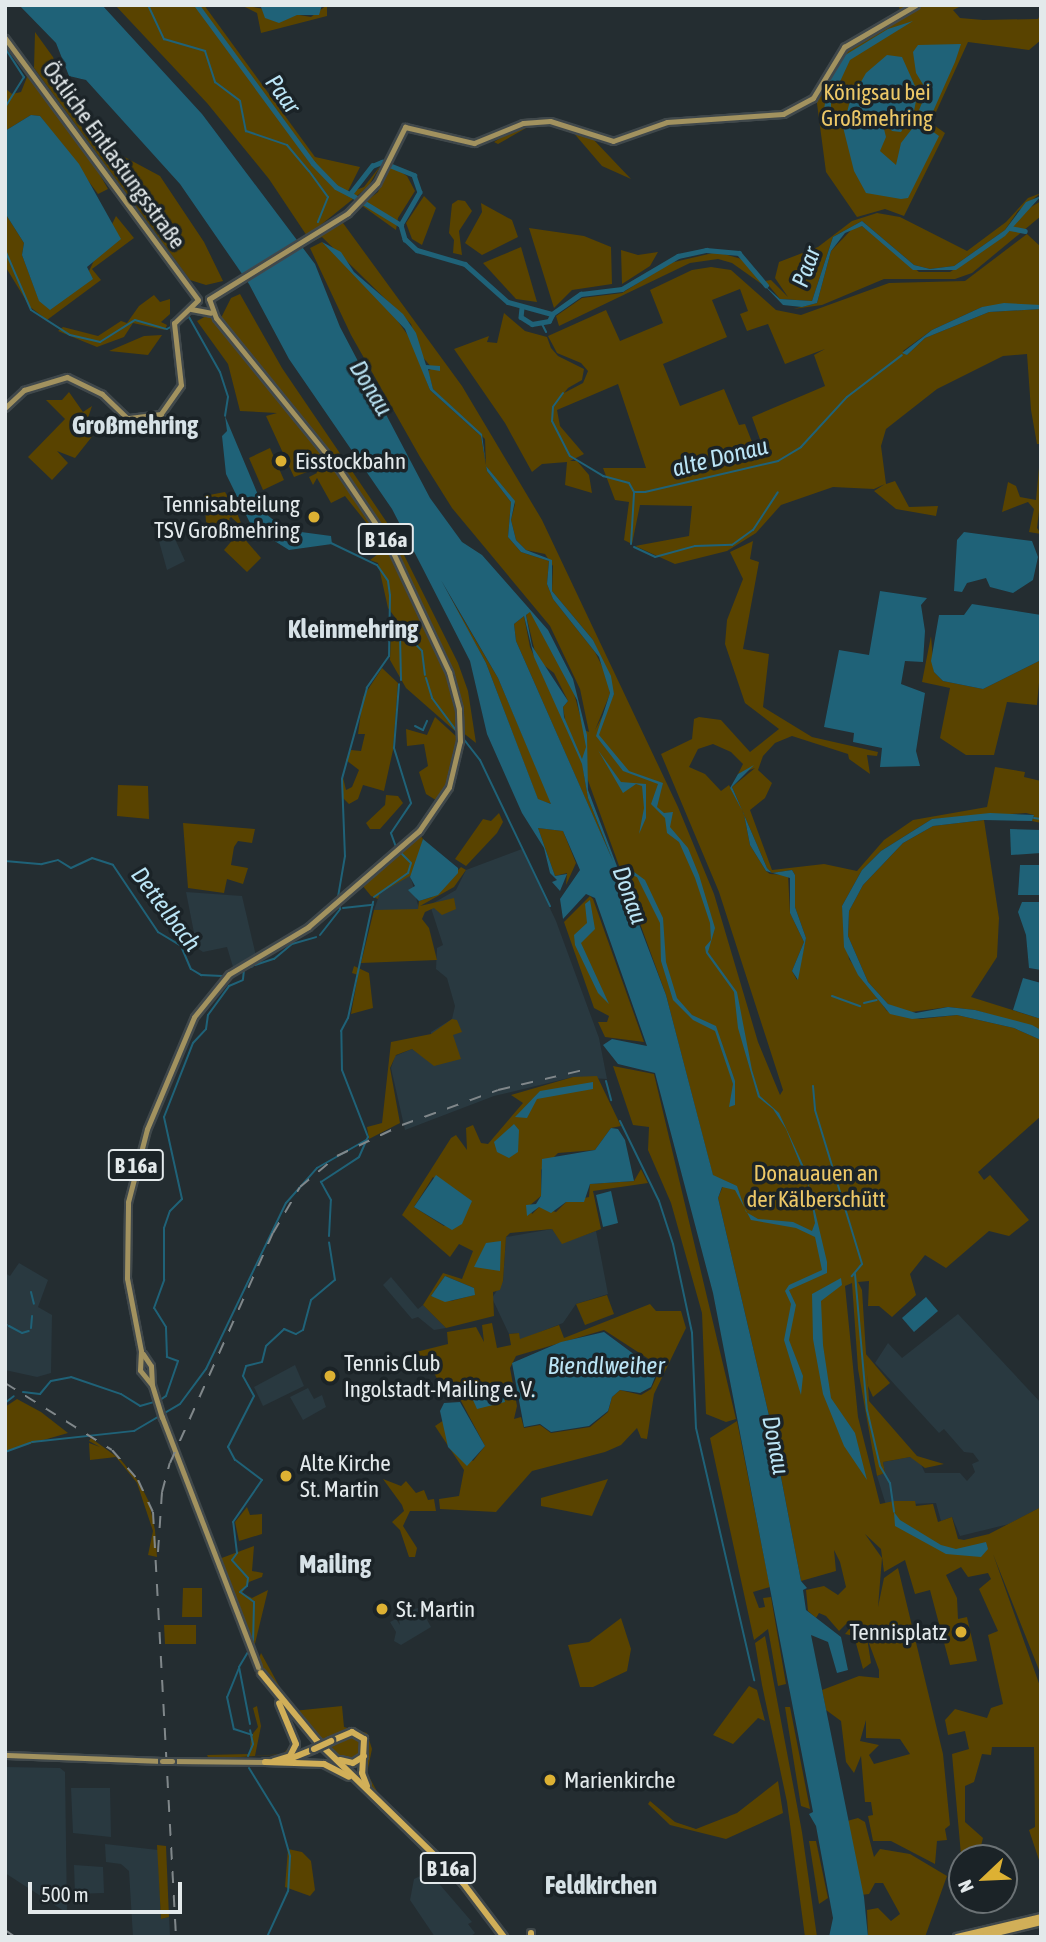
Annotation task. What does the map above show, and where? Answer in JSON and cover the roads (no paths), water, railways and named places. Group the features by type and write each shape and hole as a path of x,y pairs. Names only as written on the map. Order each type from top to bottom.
{"highway":[{"name":"B 16a","path":"260,1670 272,1691 356,1782 435,1860 437,1869 445,1870 502,1937"},
{"name":"B 16a","path":"260,1670 292,1715 463,1883 502,1937"},
{"path":"272,1691 296,1742 290,1756 274,1761"},
{"path":"274,1761 314,1749 348,1733 358,1734 366,1743 362,1777 384,1806"},
{"path":"331,1755 350,1764 365,1755"},
{"path":"265,1762 329,1765 356,1782"},
{"path":"980,1937 1041,1917"},
{"path":"1017,1925 1041,1922"},
{"path":"957,1937 1006,1928"}],"main road":[{"path":"5,408 24,390 65,377 76,378 129,418 162,414 178,392 173,327 178,316 304,243 354,208 366,196 384,167 399,131 407,126 474,144 523,123 550,121 613,141 667,122 788,113 813,98 844,47 916,5"},
{"name":"Östliche Entlastungsstraße","path":"5,38 204,303"},
{"name":"B 16a","path":"144,1364 127,1278 130,1190 147,1129 207,996 229,974 294,937 358,886 439,806 453,777 461,729 456,695 441,653 387,542 338,468 204,303"},
{"path":"144,1364 147,1373"},
{"path":"144,1364 147,1373"},
{"name":"B 16a","path":"147,1373 249,1650 260,1670"},
{"path":"6,1757 274,1761"}],"water":[{"name":"Donau","path":"19,5 102,5 202,114 315,264 340,327 430,498 462,542 482,555 548,630 573,679 587,735 588,790 666,995 713,1175 737,1186 745,1208 735,1190 722,1187 718,1198 770,1420 801,1581 807,1588 803,1590 806,1610 841,1637 848,1670 837,1673 828,1642 811,1635 864,1897 868,1937 829,1937 833,1918 816,1826 809,1814 813,1812 713,1293 655,1073 618,1064 603,1045 612,1039 647,1046 595,898 586,894 563,919 560,899 580,870 563,831 538,828 555,876 567,874 560,891 552,882 557,880 550,873 544,848 522,813 487,734 470,661 392,509 289,359 249,284 180,184 86,80 69,76 56,43","holes":["441,580 498,678 551,804 538,799 486,663","530,612 577,700 586,747 582,759 564,717 563,707 568,701 532,646 526,615","524,616 534,657 582,764 588,798 613,861 516,641 514,624"]},
{"path":"253,5 322,5 319,15 297,15 279,23 265,18 261,7"},
{"path":"913,21 850,60 831,101 831,114 823,116 828,84 842,57 888,29"},
{"path":"961,44 931,116 919,110 927,91 916,73 913,52 918,45"},
{"path":"887,55 902,57 915,86 891,96 891,101 903,94 917,96 914,111 901,132 892,131 881,117 886,137 880,151 896,165 901,143 918,121 939,136 908,198 901,199 866,193 854,171 843,127 850,101 866,73"},
{"path":"31,115 40,116 79,164 121,239 87,267 93,279 50,310 39,301 22,255 24,243 5,213 5,131"},
{"path":"1041,196 1005,236 956,270 913,270 862,226 845,233 831,251 817,303 802,307 783,305 761,282 780,299 812,301 833,237 862,221 914,265 930,269 954,266 1005,230 1026,202"},
{"path":"322,242 341,252 354,272 403,314 416,333 426,365 440,366 440,371 428,369 433,389 482,434 486,463 481,436 430,390 405,329"},
{"path":"1004,303 1041,305 1041,309 989,312 925,338 907,355 902,353 932,330 982,307"},
{"path":"225,416 266,514 286,530 331,536 332,544 289,550 252,527 226,474 222,436 227,431"},
{"path":"486,466 515,501 511,520 516,540 526,550 552,560 552,591 593,640 611,676 614,694 599,735 629,771 663,783 657,807 664,813 673,812 670,827 688,848 699,875 715,928 708,952 737,992 752,1070 760,1096 779,1113 805,1169 827,1262 827,1273 789,1290 796,1305 789,1340 803,1376 801,1395 784,1340 791,1304 785,1291 789,1285 822,1270 815,1237 796,1228 751,1220 747,1213 758,1219 793,1222 812,1231 815,1223 808,1183 786,1129 773,1109 758,1097 738,1028 734,992 706,953 705,947 711,940 710,923 695,878 679,842 667,833 665,818 651,804 658,784 623,771 596,736 610,693 599,657 553,599 547,584 549,561 521,552 508,537 511,502"},
{"path":"964,532 1032,541 1038,557 1033,580 1013,593 990,587 986,578 967,583 962,592 954,591 957,540"},
{"path":"880,591 927,598 921,605 925,631 923,662 905,661 901,684 925,693 916,751 920,766 880,767 882,748 853,742 854,733 824,727 839,650 869,655"},
{"path":"972,604 1041,615 1041,660 983,689 943,681 934,672 931,661 939,615 964,615"},
{"path":"598,750 621,782 646,784 646,818 639,834 644,808 642,786 636,784 623,793"},
{"path":"754,765 732,787 742,811 730,788 738,774"},
{"path":"990,813 1034,815 1032,821 984,820 933,826 903,843 863,885 849,911 848,936 868,982 888,1004 916,1013 948,1007 975,1010 1032,1025 1041,1030 1041,1040 1014,1028 957,1015 912,1019 890,1014 858,975 844,947 842,906 862,870 881,851 932,819"},
{"path":"744,815 767,868 772,873 766,871 750,845"},
{"path":"1010,829 1041,830 1041,853 1011,855"},
{"path":"423,839 458,868 458,873 438,895 419,901 408,890 415,886 410,877"},
{"path":"1020,865 1041,865 1041,895 1018,895"},
{"path":"630,869 645,880 663,918 666,962 677,998 692,1015 716,1026 735,1081 735,1105 729,1107 733,1084 715,1031 693,1020 673,1000 661,961 660,923 637,877 626,873"},
{"path":"792,870 795,875 795,907 806,938 798,980 792,971 804,942 790,913 790,878 773,873"},
{"path":"590,900 595,929 581,943 609,1004 598,993 575,945 574,935 587,923 585,904"},
{"path":"1022,902 1041,902 1041,970 1029,968 1026,935 1018,912"},
{"path":"1023,978 1041,983 1041,1019 1013,1010"},
{"path":"593,1082 593,1089 537,1099 527,1118 515,1117 540,1091"},
{"path":"514,1124 519,1130 518,1152 509,1158 497,1152 494,1142"},
{"path":"611,1128 618,1129 625,1140 634,1181 590,1184 584,1202 566,1202 551,1213 539,1207 527,1216 526,1205 536,1204 541,1196 542,1159 595,1150"},
{"path":"436,1175 472,1201 462,1224 452,1230 414,1207"},
{"path":"611,1191 618,1223 603,1227 596,1195"},
{"path":"501,1241 500,1271 474,1267 486,1243"},
{"path":"445,1276 474,1288 475,1295 445,1302 431,1296"},
{"path":"841,1278 842,1285 821,1301 823,1345 831,1398 855,1433 867,1480 844,1446 823,1394 813,1339 812,1294"},
{"path":"926,1297 938,1311 914,1332 902,1318"},
{"name":"Biendlweiher","path":"604,1332 635,1355 660,1365 651,1387 640,1393 620,1390 612,1397 608,1411 589,1426 551,1432 540,1424 524,1427 512,1363 561,1342"},
{"path":"493,1383 501,1386 505,1402 477,1409 469,1391"},
{"path":"460,1402 485,1446 467,1466 448,1447 440,1411 444,1403"},
{"path":"894,1512 900,1520 941,1545 956,1549 986,1542 988,1549 981,1557 946,1554 895,1526"}],"waterway":[{"path":"148,5 164,39 205,51 215,82 240,101 246,131 287,145 309,171 328,197 318,222"},
{"name":"Paar","path":"197,5 313,163 336,187 350,194 372,166 382,162 414,175 420,192 401,225 405,239 417,250 465,264 508,302 552,314 581,294 622,289 678,256 706,250 739,253 766,285"},
{"path":"5,48 24,77 5,108"},
{"name":"Paar","path":"350,194 401,225"},
{"path":"1010,228 1025,231"},
{"path":"5,250 31,310 70,335 100,342 135,320 167,329 189,317 220,372 228,397 225,416"},
{"name":"Paar","path":"522,308 521,317 532,324 549,321 552,315"},
{"name":"alte Donau","path":"542,324 546,332"},
{"name":"alte Donau","path":"563,393 553,407 552,421 570,456 603,476 629,483 634,492 645,492 778,461 801,447 847,397 902,355"},
{"path":"634,547 655,557 695,546 732,545 753,530 778,492"},
{"path":"631,544 634,493"},
{"path":"331,543 377,565 388,581 390,595 389,656 367,688 342,779 345,856 338,897"},
{"path":"391,618 400,636 401,680"},
{"path":"397,625 422,651 425,675"},
{"path":"426,678 432,698 458,733"},
{"path":"396,847 391,833 411,803 394,748 399,684"},
{"path":"415,726 423,730 427,721"},
{"path":"462,737 480,760 550,906"},
{"name":"alte Donau","path":"1034,818 1041,819"},
{"path":"374,897 408,873 411,863 400,852"},
{"name":"Dettelbach","path":"5,861 42,864 58,860 71,868 92,858 113,865 158,932 181,946 191,969 201,975 222,976"},
{"path":"329,1236 331,1200 321,1182 359,1157 368,1137 342,1070 341,1031 348,1018 373,902"},
{"path":"320,935 340,909 339,903"},
{"path":"343,908 373,905"},
{"path":"255,965 274,959 292,944 316,937"},
{"path":"243,979 244,969 253,966"},
{"path":"160,1400 166,1396 178,1361 167,1357 166,1327 154,1308 164,1280 164,1228 170,1211 182,1199 164,1117 193,1043 206,1029 208,1015 229,986 243,980"},
{"path":"832,996 860,1006"},
{"path":"864,1003 877,1000"},
{"path":"606,1081 611,1100"},
{"path":"813,1086 815,1110 862,1264 852,1276"},
{"path":"620,1121 659,1201 673,1244 692,1333 696,1428 754,1680"},
{"path":"32,1442 134,1431 180,1404 206,1369 286,1203 317,1168 366,1140"},
{"path":"250,1724 239,1667 253,1644 254,1602 240,1592 247,1586 248,1578 232,1560 237,1553 233,1522 262,1480 235,1460 228,1447 254,1396 243,1376 246,1366 262,1362 266,1346 284,1329 296,1334 303,1330 311,1300 335,1280 329,1242"},
{"path":"855,1274 867,1410 880,1466 890,1483 894,1512"},
{"path":"31,1292 34,1304"},
{"path":"31,1328 32,1316"},
{"path":"9,1326 22,1333 29,1331"},
{"path":"23,1392 40,1394 51,1381 71,1377 121,1394 140,1406 154,1402"},
{"path":"5,1403 14,1396"},
{"path":"5,1452 30,1443"},
{"path":"239,1668 227,1697 234,1729 252,1735"},
{"path":"248,1756 253,1744 250,1730"},
{"path":"249,1768 279,1817 290,1856 288,1891 267,1937"}],"railway":[{"path":"158,1552 162,1492 170,1463 273,1233 300,1187 337,1156 402,1125 498,1090 583,1070"},
{"path":"5,1383 112,1450 138,1480 153,1512 176,1937"},
{"path":"5,1930 15,1937"}],"place":[{"name":"Eisstockbahn","path":"281,461"},
{"name":"Tennisabteilung TSV Großmehring","path":"314,517"},
{"name":"Tennis Club Ingolstadt-Mailing e. V.","path":"330,1376"},
{"name":"Alte Kirche St. Martin","path":"286,1476"},
{"name":"St. Martin","path":"382,1609"},
{"name":"Tennisplatz","path":"961,1632"},
{"name":"Marienkirche","path":"550,1780"}],"district":[{"name":"Großmehring","path":"135,426"},
{"name":"Kleinmehring","path":"353,630"},
{"name":"Mailing","path":"335,1565"},
{"name":"Feldkirchen","path":"601,1886"}],"park label":[{"name":"Königsau bei Großmehring","path":"877,105"},
{"name":"Donauauen an der Kälberschütt","path":"816,1186"}]}
